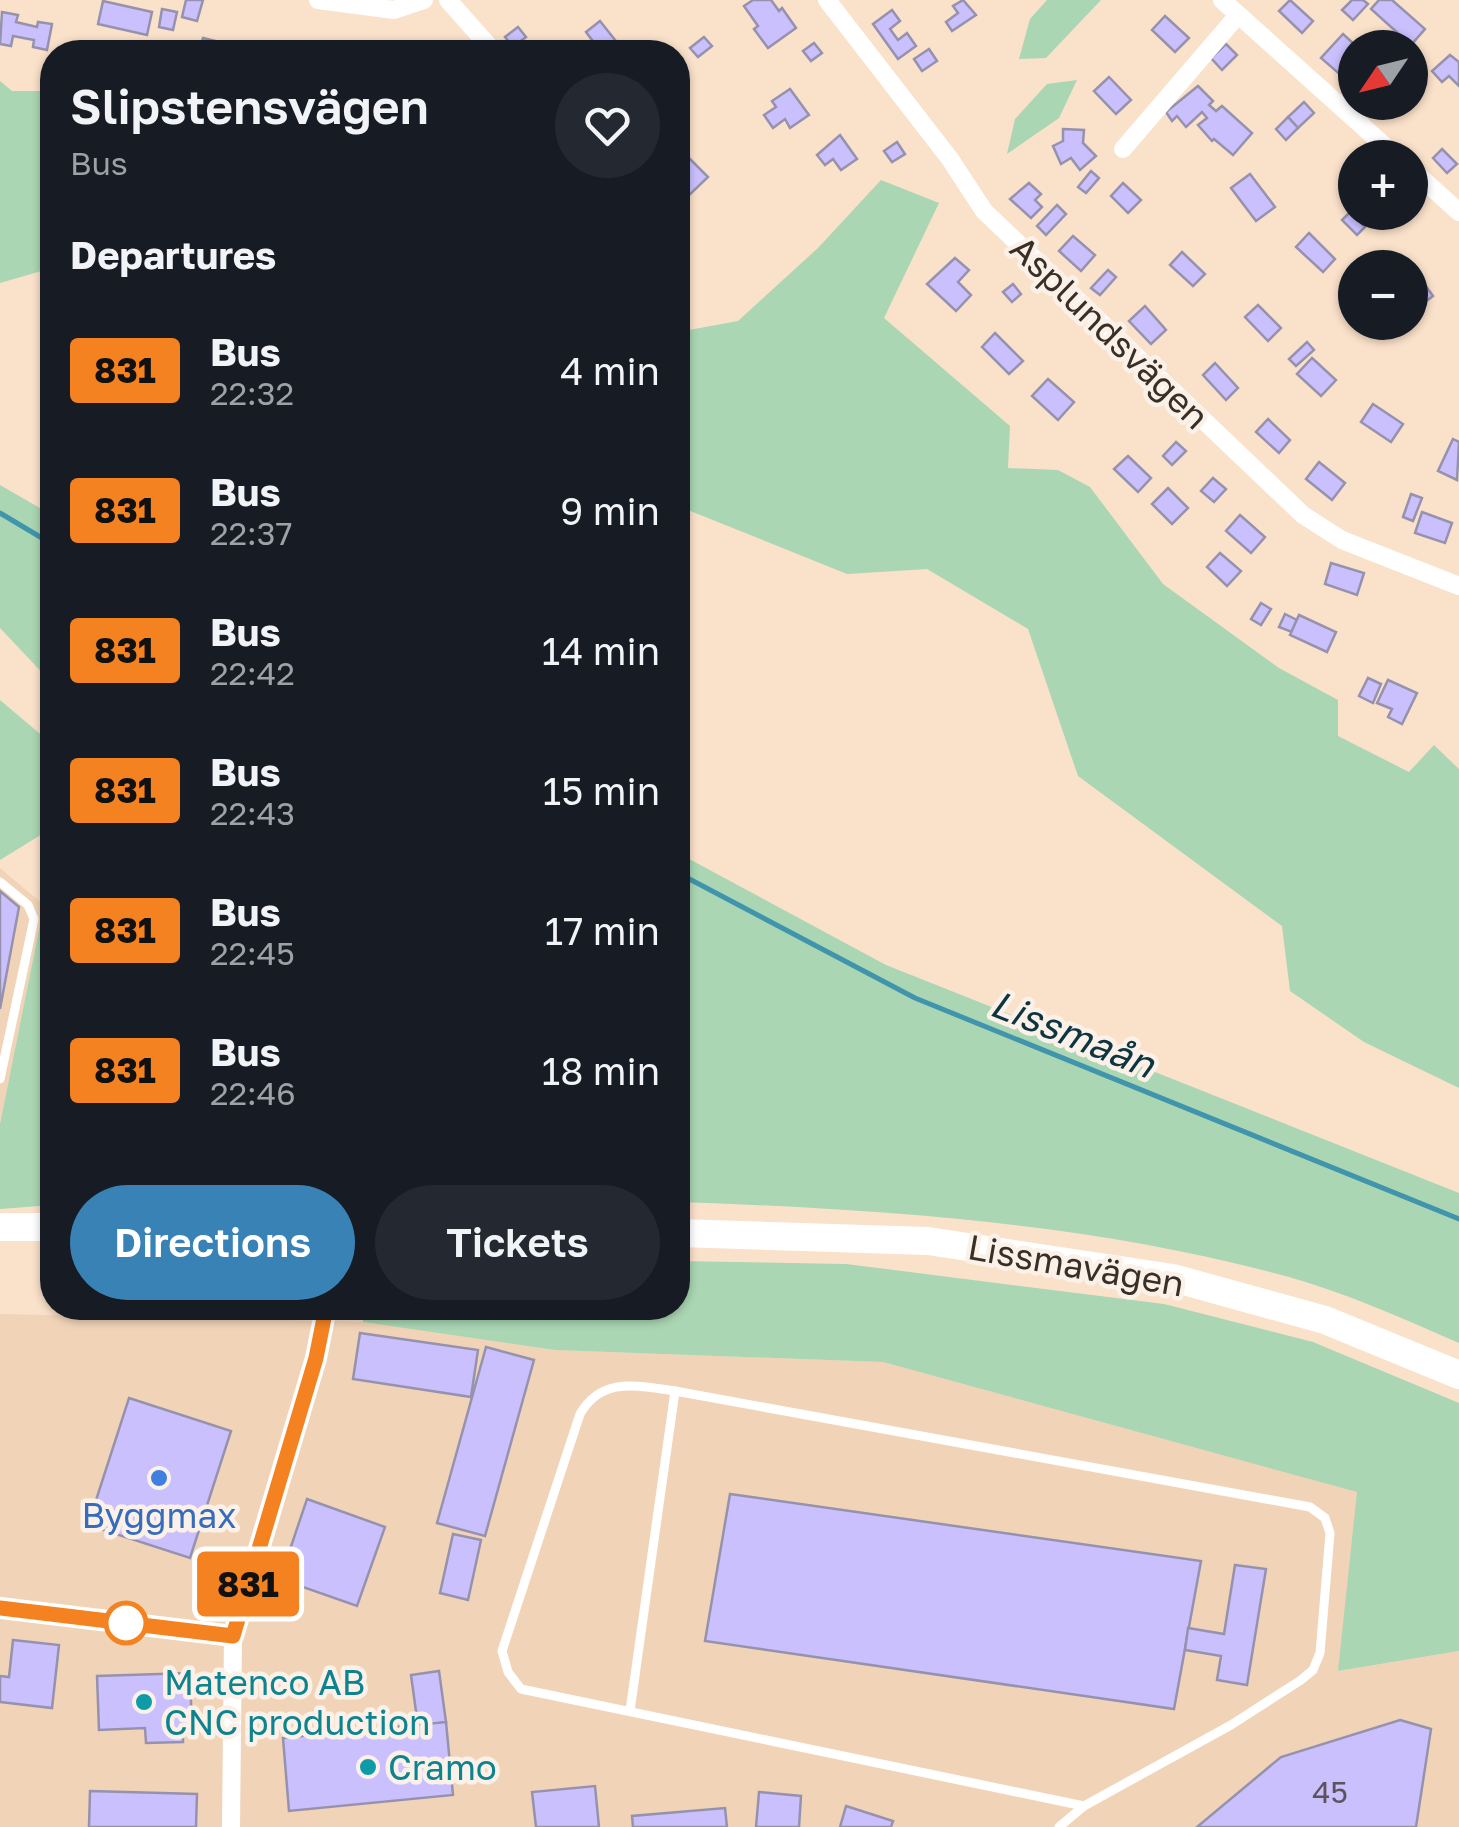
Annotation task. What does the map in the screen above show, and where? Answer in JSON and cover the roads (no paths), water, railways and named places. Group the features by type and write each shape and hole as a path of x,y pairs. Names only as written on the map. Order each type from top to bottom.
{"street":[{"path":"318,0 394,10 424,0"},
{"path":"448,0 483,40"},
{"name":"Asplundsvägen","path":"827,0 950,159 984,212 1303,514 1342,540 1459,586"},
{"path":"1222,0 1378,140"},
{"path":"1124,149 1238,15"},
{"path":"1428,184 1459,212"},
{"path":"0,1227 40,1227"},
{"name":"Lissmavägen","path":"690,1233 928,1240 1173,1278 1326,1320 1459,1375"},
{"path":"231,1827 233,1636 316,1358 324,1320"},
{"path":"0,1608 233,1636"}],"lane":[{"path":"0,882 28,906 34,918 0,1079"},
{"path":"1058,1827 1084,1806 1231,1725 1312,1670 1320,1654 1330,1533 1325,1518 1310,1507 674,1391 628,1385 589,1398 580,1414 502,1651 508,1672 521,1689 1084,1806"},
{"path":"630,1711 674,1391"}],"waterway":[{"name":"Lissmaån","path":"0,513 40,537"},
{"name":"Lissmaån","path":"690,879 915,998 1459,1219"}],"place":[{"name":"Byggmax","path":"159,1478"},
{"name":"Matenco AB CNC production","path":"144,1702"},
{"name":"Cramo","path":"368,1767"}]}
